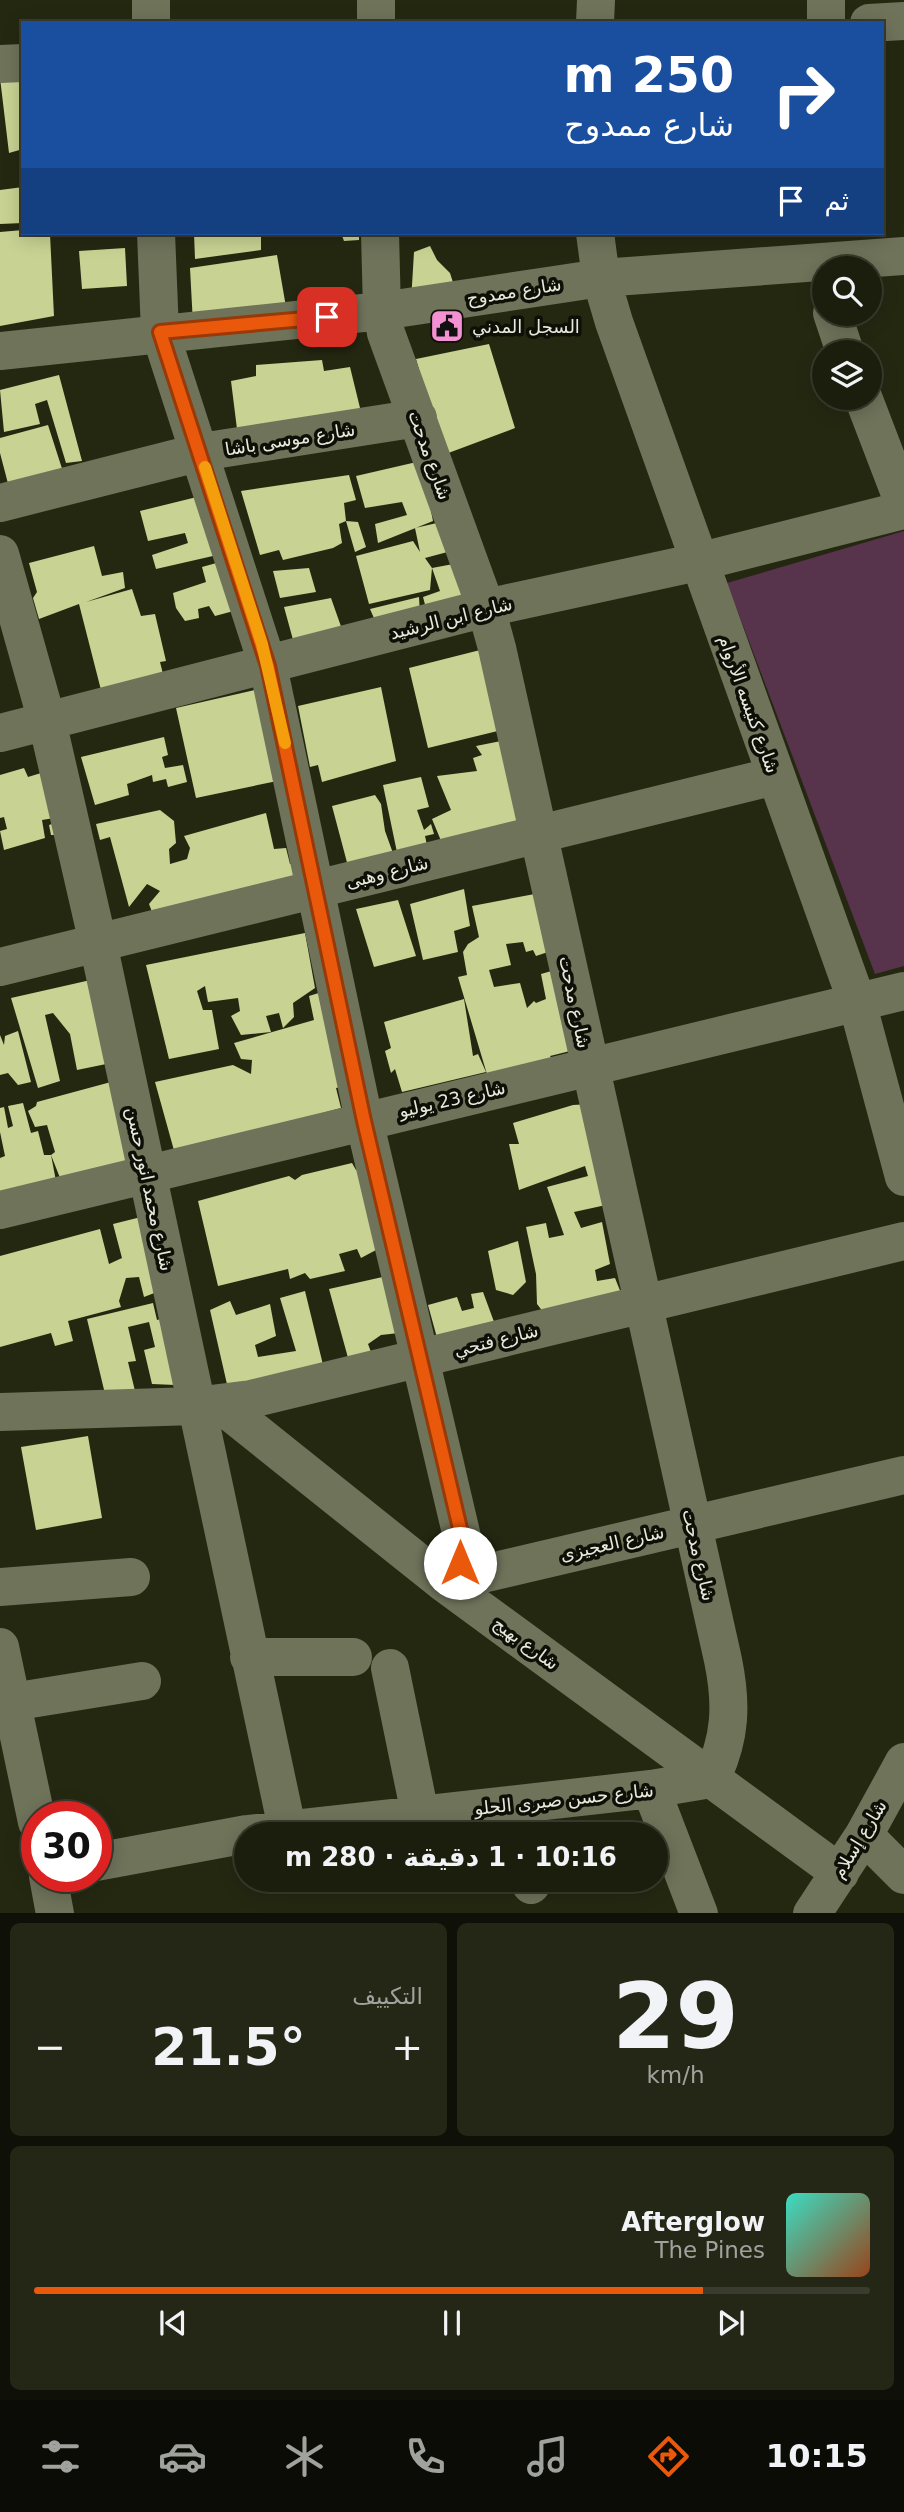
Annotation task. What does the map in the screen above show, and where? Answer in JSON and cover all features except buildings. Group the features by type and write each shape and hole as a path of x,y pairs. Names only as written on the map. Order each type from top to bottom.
{"street":[{"path":"151,0 151,21"},
{"path":"376,0 376,21"},
{"path":"596,0 596,21"},
{"path":"826,0 826,21"},
{"path":"884,22 904,21"},
{"path":"0,64 21,63"},
{"path":"156,235 160,332 268,666 364,1121 462,1537 460,1563 444,1583"},
{"name":"شارع مدحت","path":"380,235 382,311 393,353 486,608 692,1525 730,1709 722,1757 711,1779"},
{"name":"شارع كنيسه الأروام","path":"595,235 601,278 698,562 857,1002 904,1177"},
{"name":"شارع ممدوح","path":"882,257 904,256"},
{"name":"شارع ممدوح","path":"0,351 160,332 382,311 601,278 812,260"},
{"path":"868,410 904,504"},
{"name":"شارع موسى باشا","path":"0,503 201,453 418,418"},
{"name":"شارع ابن الرشيد","path":"0,733 486,608 698,562 904,510"},
{"name":"شارع محمد انور حسن","path":"0,554 47,721 147,1174 207,1405 249,1657 286,1822"},
{"name":"شارع وهبى","path":"0,967 775,776"},
{"name":"شارع 23 يوليو","path":"0,1210 904,991"},
{"name":"شارع فتحي","path":"0,1412 207,1405 282,1393 904,1241"},
{"name":"شارع بهيج","path":"207,1405 444,1583 840,1873"},
{"name":"شارع العجيزى","path":"444,1583 904,1475"},
{"path":"0,1587 131,1577"},
{"path":"0,1647 7,1694 32,1801"},
{"path":"249,1657 353,1657"},
{"path":"390,1668 420,1814"},
{"path":"7,1694 142,1681"},
{"name":"شارع إسلام","path":"812,1913 864,1835 904,1762"},
{"name":"شارع حسن صبرى الحلو","path":"344,1822 420,1814 514,1819 651,1789 711,1779"},
{"path":"651,1789 699,1913"},
{"path":"864,1835 904,1874"},
{"name":"شارع حسن صبرى الحلو","path":"112,1859 234,1837"},
{"path":"51,1892 55,1913"}],"shaded area":[{"path":"904,531 904,966 875,974 727,583"}],"slow traffic":[{"path":"205,467 262,644 285,743"}],"place":[{"name":"السجل المدني","path":"447,326"}],"route":[{"path":"327,317 160,332 268,666 364,1121 462,1537 460,1563"}]}
